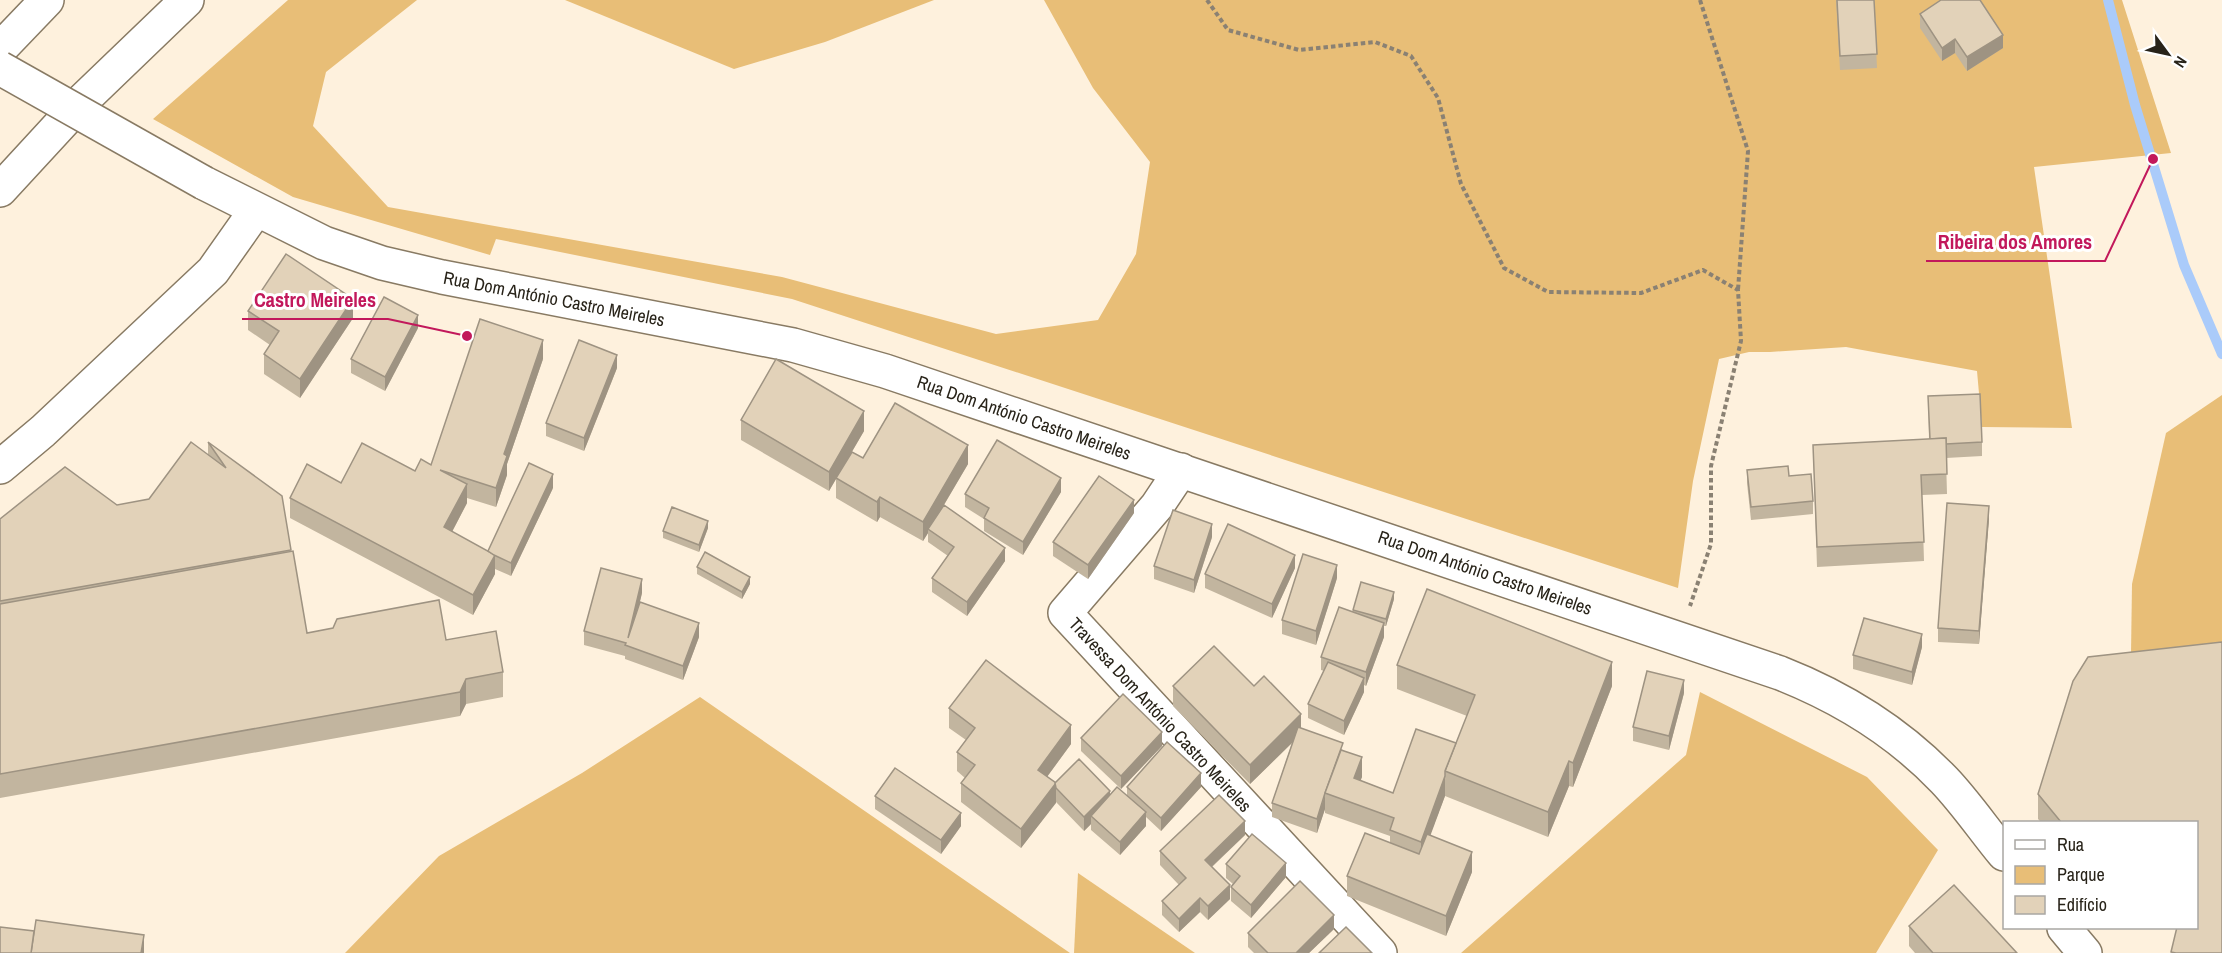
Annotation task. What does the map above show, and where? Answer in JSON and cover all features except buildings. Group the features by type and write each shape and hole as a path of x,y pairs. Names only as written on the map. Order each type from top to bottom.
{"main road":[{"path":"0,49 47,0"},
{"path":"0,190 82,100 187,0"},
{"name":"Rua Dom António Castro Meireles","path":"0,68 256,210 324,243 382,263 442,277 793,345 885,371 1807,684 1865,715 1921,757 1945,781 2003,853"},
{"path":"0,467 43,431 213,271 256,210"},
{"name":"Travessa Dom António Castro Meireles","path":"1181,470 1156,506 1065,613 1380,953"},
{"path":"2066,929 2085,953"}],"path":[{"path":"1208,0 1228,30 1299,50 1375,42 1411,56 1438,98 1461,184 1504,268 1548,292 1641,293 1703,270 1738,290"},
{"path":"1679,639 1711,544 1711,466 1741,341 1738,290 1748,151 1700,0"}],"green space":[{"path":"288,0 417,0 326,72 313,126 388,207 782,277 996,334 1098,320 1136,254 1150,162 1093,88 1044,0 2122,0 2171,153 2034,167 2072,428 1982,427 1977,371 1846,347 1749,352 1719,359 1693,481 1678,588 792,299 496,239 490,255 293,197 153,119"},
{"path":"565,0 934,0 825,42 734,69"},
{"path":"2222,395 2222,663 2131,654 2132,584 2166,433"},
{"path":"1700,692 1867,777 1938,850 1876,953 1461,953 1686,755"},
{"path":"700,697 1070,953 345,953 439,856 582,773"},
{"path":"1078,873 1195,953 1074,953"}],"waterway":[{"path":"2108,0 2135,105 2184,265 2222,354"}],"place":[{"name":"Ribeira dos Amores","path":"2153,159"},
{"name":"Castro Meireles","path":"467,336"}]}
